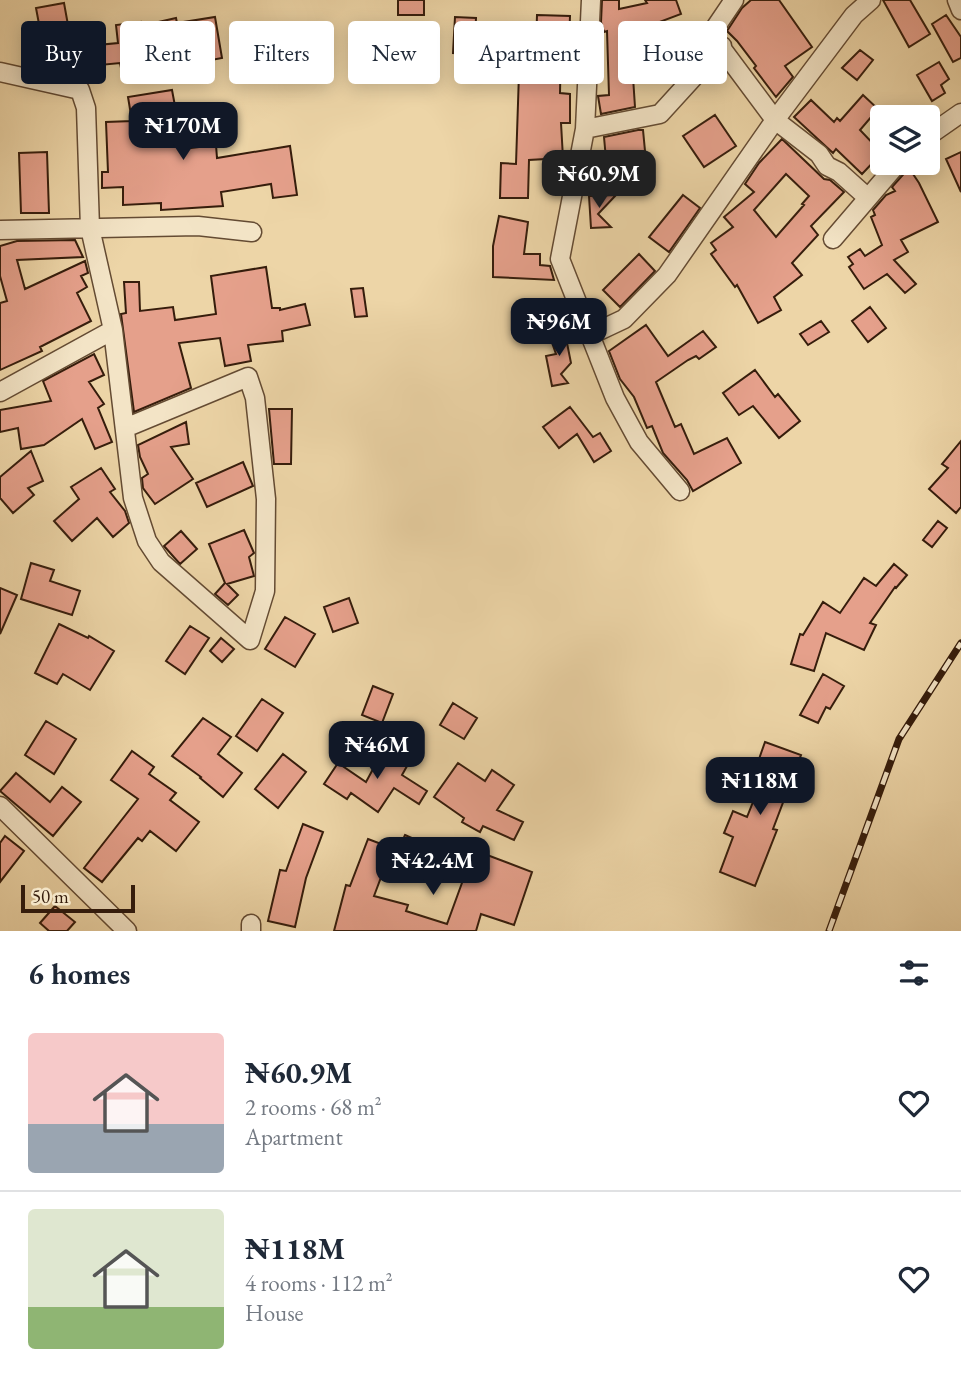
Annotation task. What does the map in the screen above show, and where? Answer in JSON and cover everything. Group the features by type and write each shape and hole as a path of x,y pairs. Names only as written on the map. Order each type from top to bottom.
{"street":[{"path":"592,0 585,129 560,259 615,398 639,442 680,491"},
{"path":"720,21 734,0"},
{"path":"590,335 624,319 667,275 775,120 854,15 871,0"},
{"path":"957,0 961,10"},
{"path":"727,53 775,120 819,154 827,166 839,172 868,198"},
{"path":"0,72 80,90 86,108 90,228 113,330 133,498 148,541 161,562 250,640 265,591 266,499 255,398 248,377 125,428"},
{"path":"585,129 660,114 687,84"},
{"path":"940,128 961,113"},
{"path":"833,239 888,175"},
{"path":"0,230 198,226 253,232"},
{"path":"0,391 113,330"},
{"path":"0,806 127,931"}],"building":[{"path":"398,0 424,0 424,15 398,15"},
{"path":"602,0 619,0 619,9 647,3 645,0 676,0 681,14 662,21 618,21 618,84 633,84 635,107 601,114 598,96 609,95 607,31 604,32 604,21 601,21"},
{"path":"751,0 779,0 812,47 785,66 793,77 776,97 754,68 756,66 727,31 742,8"},
{"path":"883,0 910,0 930,34 909,47"},
{"path":"64,3 67,21 38,21 36,8"},
{"path":"537,15 570,16 570,21 537,21"},
{"path":"946,15 961,37 961,58 953,62 932,24"},
{"path":"215,17 222,58 215,59 215,21 190,21"},
{"path":"455,17 476,18 476,21 455,21"},
{"path":"116,25 120,25 120,63 106,64 106,44 118,43"},
{"path":"860,50 873,60 857,80 842,68"},
{"path":"939,62 949,79 941,85 945,93 932,101 917,75"},
{"path":"519,84 560,84 560,93 570,94 570,123 561,123 563,158 529,160 528,198 500,198 501,163 516,164"},
{"path":"172,90 183,149 216,145 217,158 290,146 297,195 273,198 271,184 221,192 223,206 161,210 161,203 123,205 123,187 102,188 102,172 108,172 106,122 132,121 128,97"},
{"path":"863,95 874,105 870,105 870,118 860,130 870,140 870,166 862,174 836,149 833,153 794,117 811,100 834,122 837,118 840,121"},
{"path":"715,115 736,146 704,167 683,136"},
{"path":"643,130 645,151 624,154 627,183 600,185 597,160 606,159 604,137"},
{"path":"782,139 824,179 830,180 844,192 811,226 818,235 792,263 802,275 774,297 781,310 758,323 737,285 735,287 711,254 716,250 711,243 733,227 724,217 754,192 745,184 759,163","holes":["786,174 809,196 776,237 754,210"]},
{"path":"47,152 49,213 21,213 19,153"},
{"path":"961,152 961,192 946,159"},
{"path":"903,175 914,175 938,222 901,240 908,252 894,260 916,284 905,293 887,274 864,289 849,267 853,264 848,257 860,249 865,256 882,245 871,217 875,215 873,210 886,195 895,191 892,187"},
{"path":"616,195 598,214 611,227 591,228 589,196"},
{"path":"683,195 700,208 669,252 649,237"},
{"path":"499,216 528,222 524,254 540,254 540,265 550,266 554,280 493,277 493,246"},
{"path":"75,240 83,257 17,260 25,289 85,261 88,273 81,276 87,287 77,293 91,321 40,347 42,351 0,370 0,303 7,301 0,276 0,246 17,241"},
{"path":"639,254 655,271 620,307 603,290"},
{"path":"266,267 272,308 280,310 305,304 310,325 282,331 283,341 248,345 251,361 225,366 220,338 179,343 191,388 134,412 121,314 126,313 124,282 139,282 140,311 173,307 175,320 216,314 211,276"},
{"path":"363,288 367,316 355,317 351,289"},
{"path":"870,307 886,328 868,342 852,321"},
{"path":"821,321 829,332 808,345 800,334"},
{"path":"646,325 668,356 703,331 716,347 699,359 696,356 688,360 656,382 675,427 681,424 694,454 727,438 741,463 693,491 687,480 663,453 652,426 647,428 634,397 620,379 609,351"},
{"path":"564,328 571,363 561,374 568,383 552,386 546,356 556,354 549,334"},
{"path":"94,354 104,375 89,382 104,404 98,408 112,442 95,449 82,419 44,445 21,449 18,428 0,432 0,410 51,401 43,381"},
{"path":"755,370 775,397 778,394 800,421 779,438 753,406 739,415 723,393"},
{"path":"570,407 593,437 600,433 611,451 594,462 577,434 559,448 543,427"},
{"path":"269,409 292,409 291,464 274,464"},
{"path":"186,422 189,444 171,447 193,479 155,504 143,488 142,478 148,474 138,445"},
{"path":"961,441 961,507 956,513 929,489 948,468 942,464"},
{"path":"31,451 43,481 28,488 34,495 13,513 0,498 0,477"},
{"path":"243,462 253,486 207,507 196,483"},
{"path":"101,468 115,489 110,492 125,511 129,523 113,537 97,518 72,541 54,521 79,499 71,487"},
{"path":"938,521 947,528 932,547 923,540"},
{"path":"244,530 254,553 249,557 254,576 227,584 238,595 228,605 215,594 225,583 209,544"},
{"path":"181,531 197,549 180,564 164,546"},
{"path":"31,563 54,570 50,581 80,591 72,615 21,599"},
{"path":"894,564 907,575 895,587 870,623 876,625 864,650 826,633 814,671 791,664 800,634 803,635 823,602 840,613 864,578 876,586"},
{"path":"0,588 17,595 0,634"},
{"path":"349,598 358,623 333,632 324,607"},
{"path":"285,617 315,634 295,667 265,649"},
{"path":"59,624 88,638 89,636 114,651 90,690 63,674 57,684 35,673"},
{"path":"190,626 209,638 185,674 166,661"},
{"path":"221,638 234,649 222,662 210,651"},
{"path":"823,674 844,686 830,709 826,707 818,723 800,715"},
{"path":"373,686 393,694 382,723 362,715"},
{"path":"262,699 283,713 257,751 236,736"},
{"path":"453,703 477,718 464,739 440,725"},
{"path":"203,718 231,737 218,754 242,773 223,797 172,756"},
{"path":"46,721 76,739 54,774 25,755"},
{"path":"765,742 801,755 773,829 777,830 755,886 720,872 733,837 724,833 733,811 747,817 769,762 759,759"},
{"path":"386,745 411,759 402,775 427,791 419,804 394,788 378,812 351,793 347,799 324,784 338,763 366,782"},
{"path":"132,751 154,767 149,774 176,793 170,800 199,822 176,851 150,831 142,841 138,838 102,882 84,868 138,799 111,780"},
{"path":"283,754 306,772 278,808 255,789"},
{"path":"458,763 485,781 492,770 514,785 497,810 523,822 514,840 483,826 480,832 462,822 464,818 434,797"},
{"path":"16,773 50,802 62,787 81,802 53,836 0,791"},
{"path":"303,824 323,832 306,878 295,927 268,921 280,870 286,871"},
{"path":"405,835 432,847 422,871 394,859"},
{"path":"5,836 24,851 0,882 0,843"},
{"path":"368,839 392,848 374,896 408,905 406,911 447,924 474,850 532,872 514,925 481,914 476,931 334,931 346,885 350,886"},
{"path":"55,906 75,922 67,931 49,931 40,923"}],"railway":[{"path":"829,931 899,739 961,643"}]}
